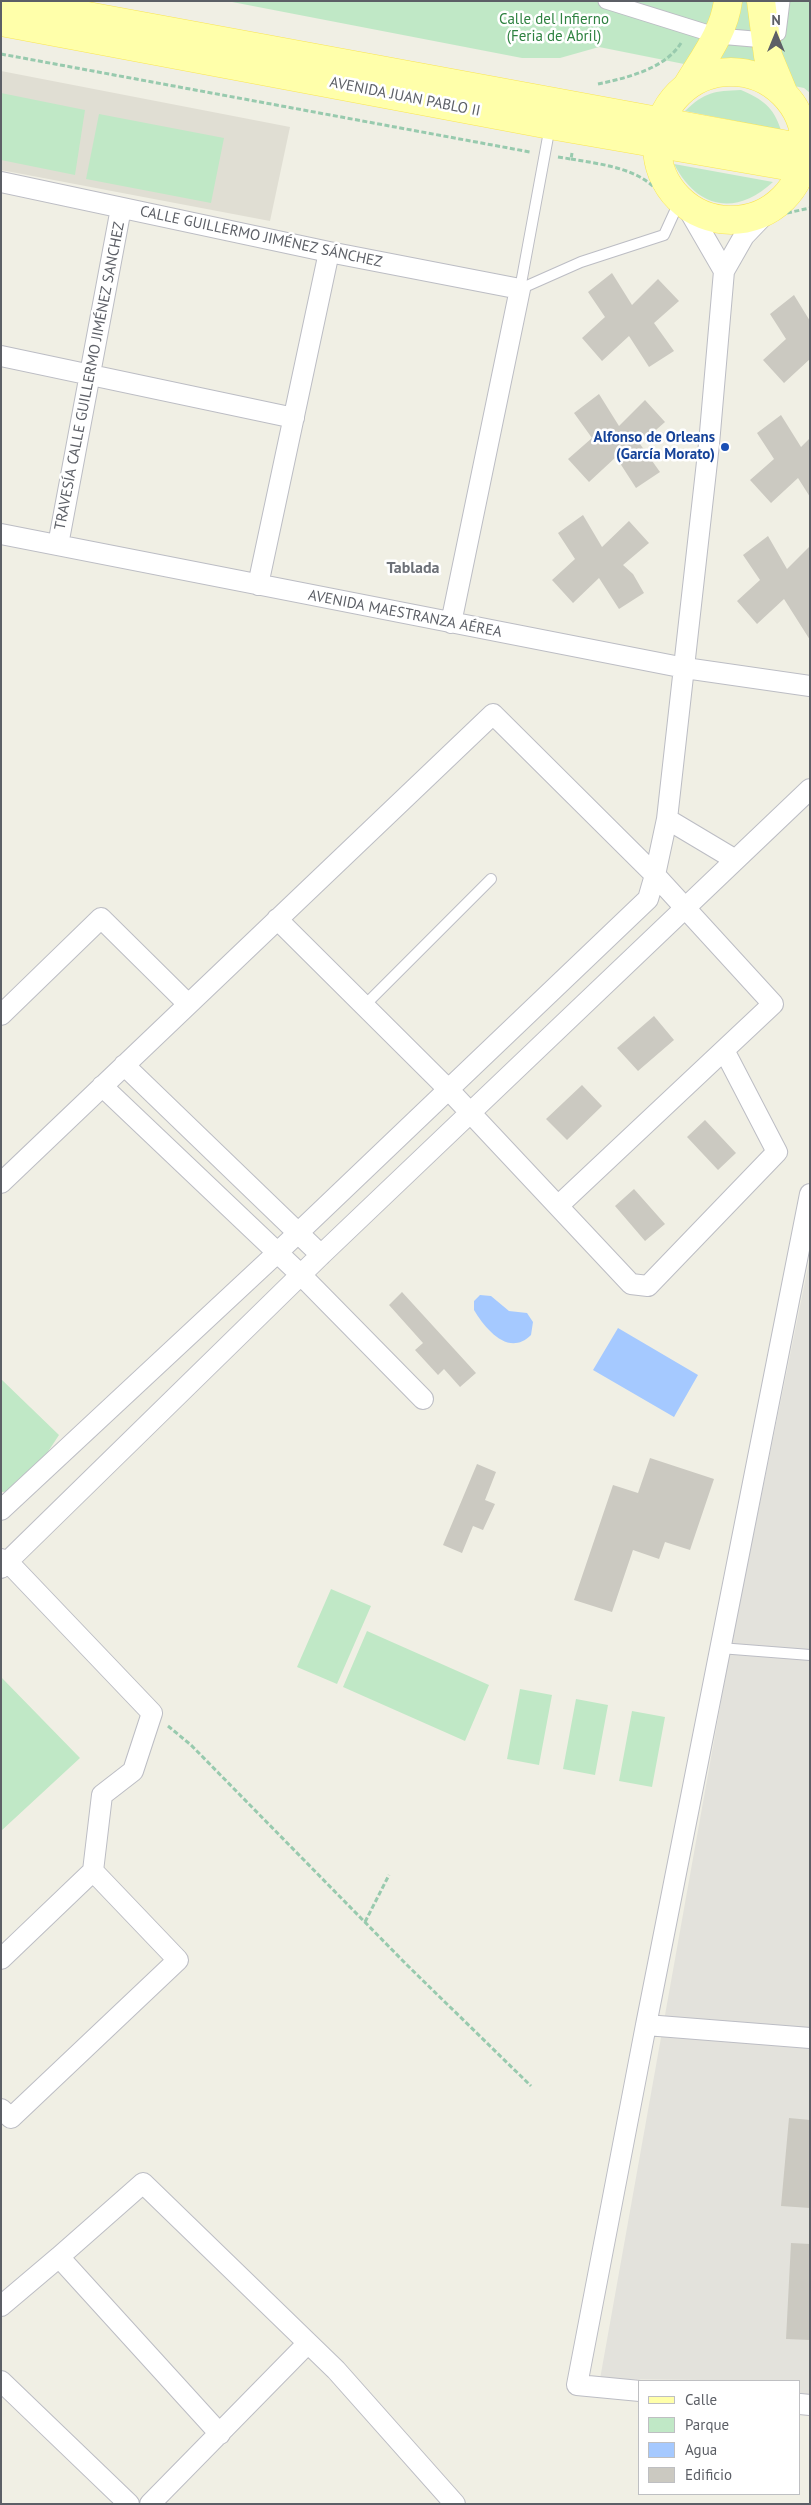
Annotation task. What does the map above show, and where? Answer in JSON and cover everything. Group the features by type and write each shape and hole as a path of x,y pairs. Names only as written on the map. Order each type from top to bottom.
{"main road":[{"name":"AVENIDA JUAN PABLO II","path":"6,1 658,133 807,159"},
{"path":"728,1 726,18 718,36 686,86 670,102 658,133 659,168 670,190 684,204 706,217 727,221 748,219 768,211 782,200 794,186 807,159 803,128 795,109 782,92 768,56 761,1"},
{"name":"AVENIDA JUAN PABLO II","path":"1,22 550,125 658,133"},
{"path":"686,86 710,75 736,72 761,78 782,92"}],"street":[{"path":"606,1 718,36 765,40 778,33 782,1"},
{"name":"CALLE GUILLERMO JIMÉNEZ SÁNCHEZ","path":"1,182 329,252 520,289"},
{"path":"684,204 724,271"},
{"name":"TRAVESÍA CALLE GUILLERMO JIMÉNEZ SANCHEZ","path":"58,545 121,208"},
{"path":"1,1510 276,1253 648,899 655,875 666,819 685,668 709,444 724,271 744,236 768,211"},
{"path":"258,585 329,252"},
{"path":"451,623 520,289"},
{"path":"1,356 294,418"},
{"name":"AVENIDA MAESTRANZA AÉREA","path":"1,534 685,668 810,686"},
{"path":"4,1174 102,1086 493,714 655,875 773,1004 558,1206"},
{"path":"1,1959 93,1871 102,1795 133,1771 152,1713 3,1563 469,1113 734,859 810,789"},
{"path":"666,819 734,859"},
{"path":"1,1015 101,918 188,1004"},
{"path":"277,919 448,1089 631,1284 648,1286 777,1152 724,1050"},
{"path":"124,1065 322,1255"},
{"path":"102,1086 301,1275 423,1399"},
{"path":"638,2391 577,2385 810,1194"},
{"path":"1,2108 11,2118 178,1960 93,1871"},
{"path":"646,2025 810,2038"},
{"path":"1,2306 143,2183 336,2370 455,2504"},
{"path":"59,2257 220,2434"},
{"path":"150,2504 308,2343"},
{"path":"1,2381 129,2504"}],"lane":[{"path":"520,289 550,125"},
{"path":"520,289 581,262 664,235 684,204"},
{"path":"364,1006 491,880"},
{"path":"720,1648 810,1655"}],"path":[{"path":"592,86 637,76 676,51 691,28"},
{"path":"1,54 570,160 572,150"},
{"path":"152,1713 191,1745 365,1922 531,2086"},
{"path":"365,1922 389,1875"}],"shaded area":[{"path":"1,71 290,127 270,221 1,170"},
{"path":"810,1257 810,2398 801,2397 801,2380 600,2379 732,1640"}],"green space":[{"name":"Calle del Infierno (Feria de Abril)","path":"227,1 810,1 810,93 804,88 599,47 560,58 522,58"},
{"path":"741,90 755,97 771,109 781,130 685,111 704,96 717,92"},
{"path":"1,93 85,110 75,175 1,160"},
{"path":"99,114 224,138 211,203 86,179"},
{"path":"674,164 773,182 759,193 745,200 718,203 705,198 694,190 683,179"},
{"path":"1,1379 59,1435 22,1491 1,1492"},
{"path":"331,1589 371,1606 337,1684 297,1667"},
{"path":"367,1631 489,1685 465,1741 343,1687"},
{"path":"1,1677 80,1758 1,1831"},
{"path":"520,1689 552,1695 539,1765 507,1759"},
{"path":"576,1699 608,1705 595,1775 563,1769"},
{"path":"632,1711 665,1717 652,1787 619,1781"}],"water":[{"path":"480,1295 491,1296 509,1311 527,1313 533,1322 531,1335 523,1341 514,1343 506,1342 499,1338 485,1325 474,1310 474,1301"},
{"path":"618,1328 698,1375 674,1417 593,1370"}],"building":[{"path":"612,273 632,305 658,279 679,301 654,323 674,351 649,367 629,336 602,361 582,338 605,317 588,292"},
{"path":"794,295 810,321 810,359 784,383 763,360 786,339 770,314"},
{"path":"599,394 619,426 645,400 665,422 640,444 660,472 636,488 616,457 589,482 568,459 592,438 574,413"},
{"path":"781,415 801,447 810,438 810,497 798,478 771,503 750,480 774,459 757,433"},
{"path":"583,515 602,547 629,521 649,543 623,565 633,574 644,593 619,609 599,578 573,603 552,580 575,559 558,533"},
{"path":"768,536 787,569 810,546 810,640 784,599 757,624 737,601 760,580 743,555"},
{"path":"654,1016 674,1040 638,1071 617,1048"},
{"path":"582,1085 602,1106 567,1140 546,1119"},
{"path":"705,1120 736,1153 718,1170 687,1137"},
{"path":"634,1189 665,1224 645,1241 615,1206"},
{"path":"402,1292 476,1373 460,1387 444,1369 438,1375 415,1350 423,1343 389,1305"},
{"path":"650,1458 714,1479 690,1550 665,1542 659,1559 633,1550 612,1612 574,1600 613,1485 638,1493"},
{"path":"477,1464 496,1472 485,1500 495,1504 483,1530 473,1526 462,1553 443,1545"},
{"path":"789,2118 810,2120 810,2208 781,2206"},
{"path":"791,2243 810,2244 810,2340 786,2339"}],"place":[{"name":"Alfonso de Orleans (García Morato)","path":"725,447"}],"district":[{"name":"Tablada","path":"413,568"}]}
